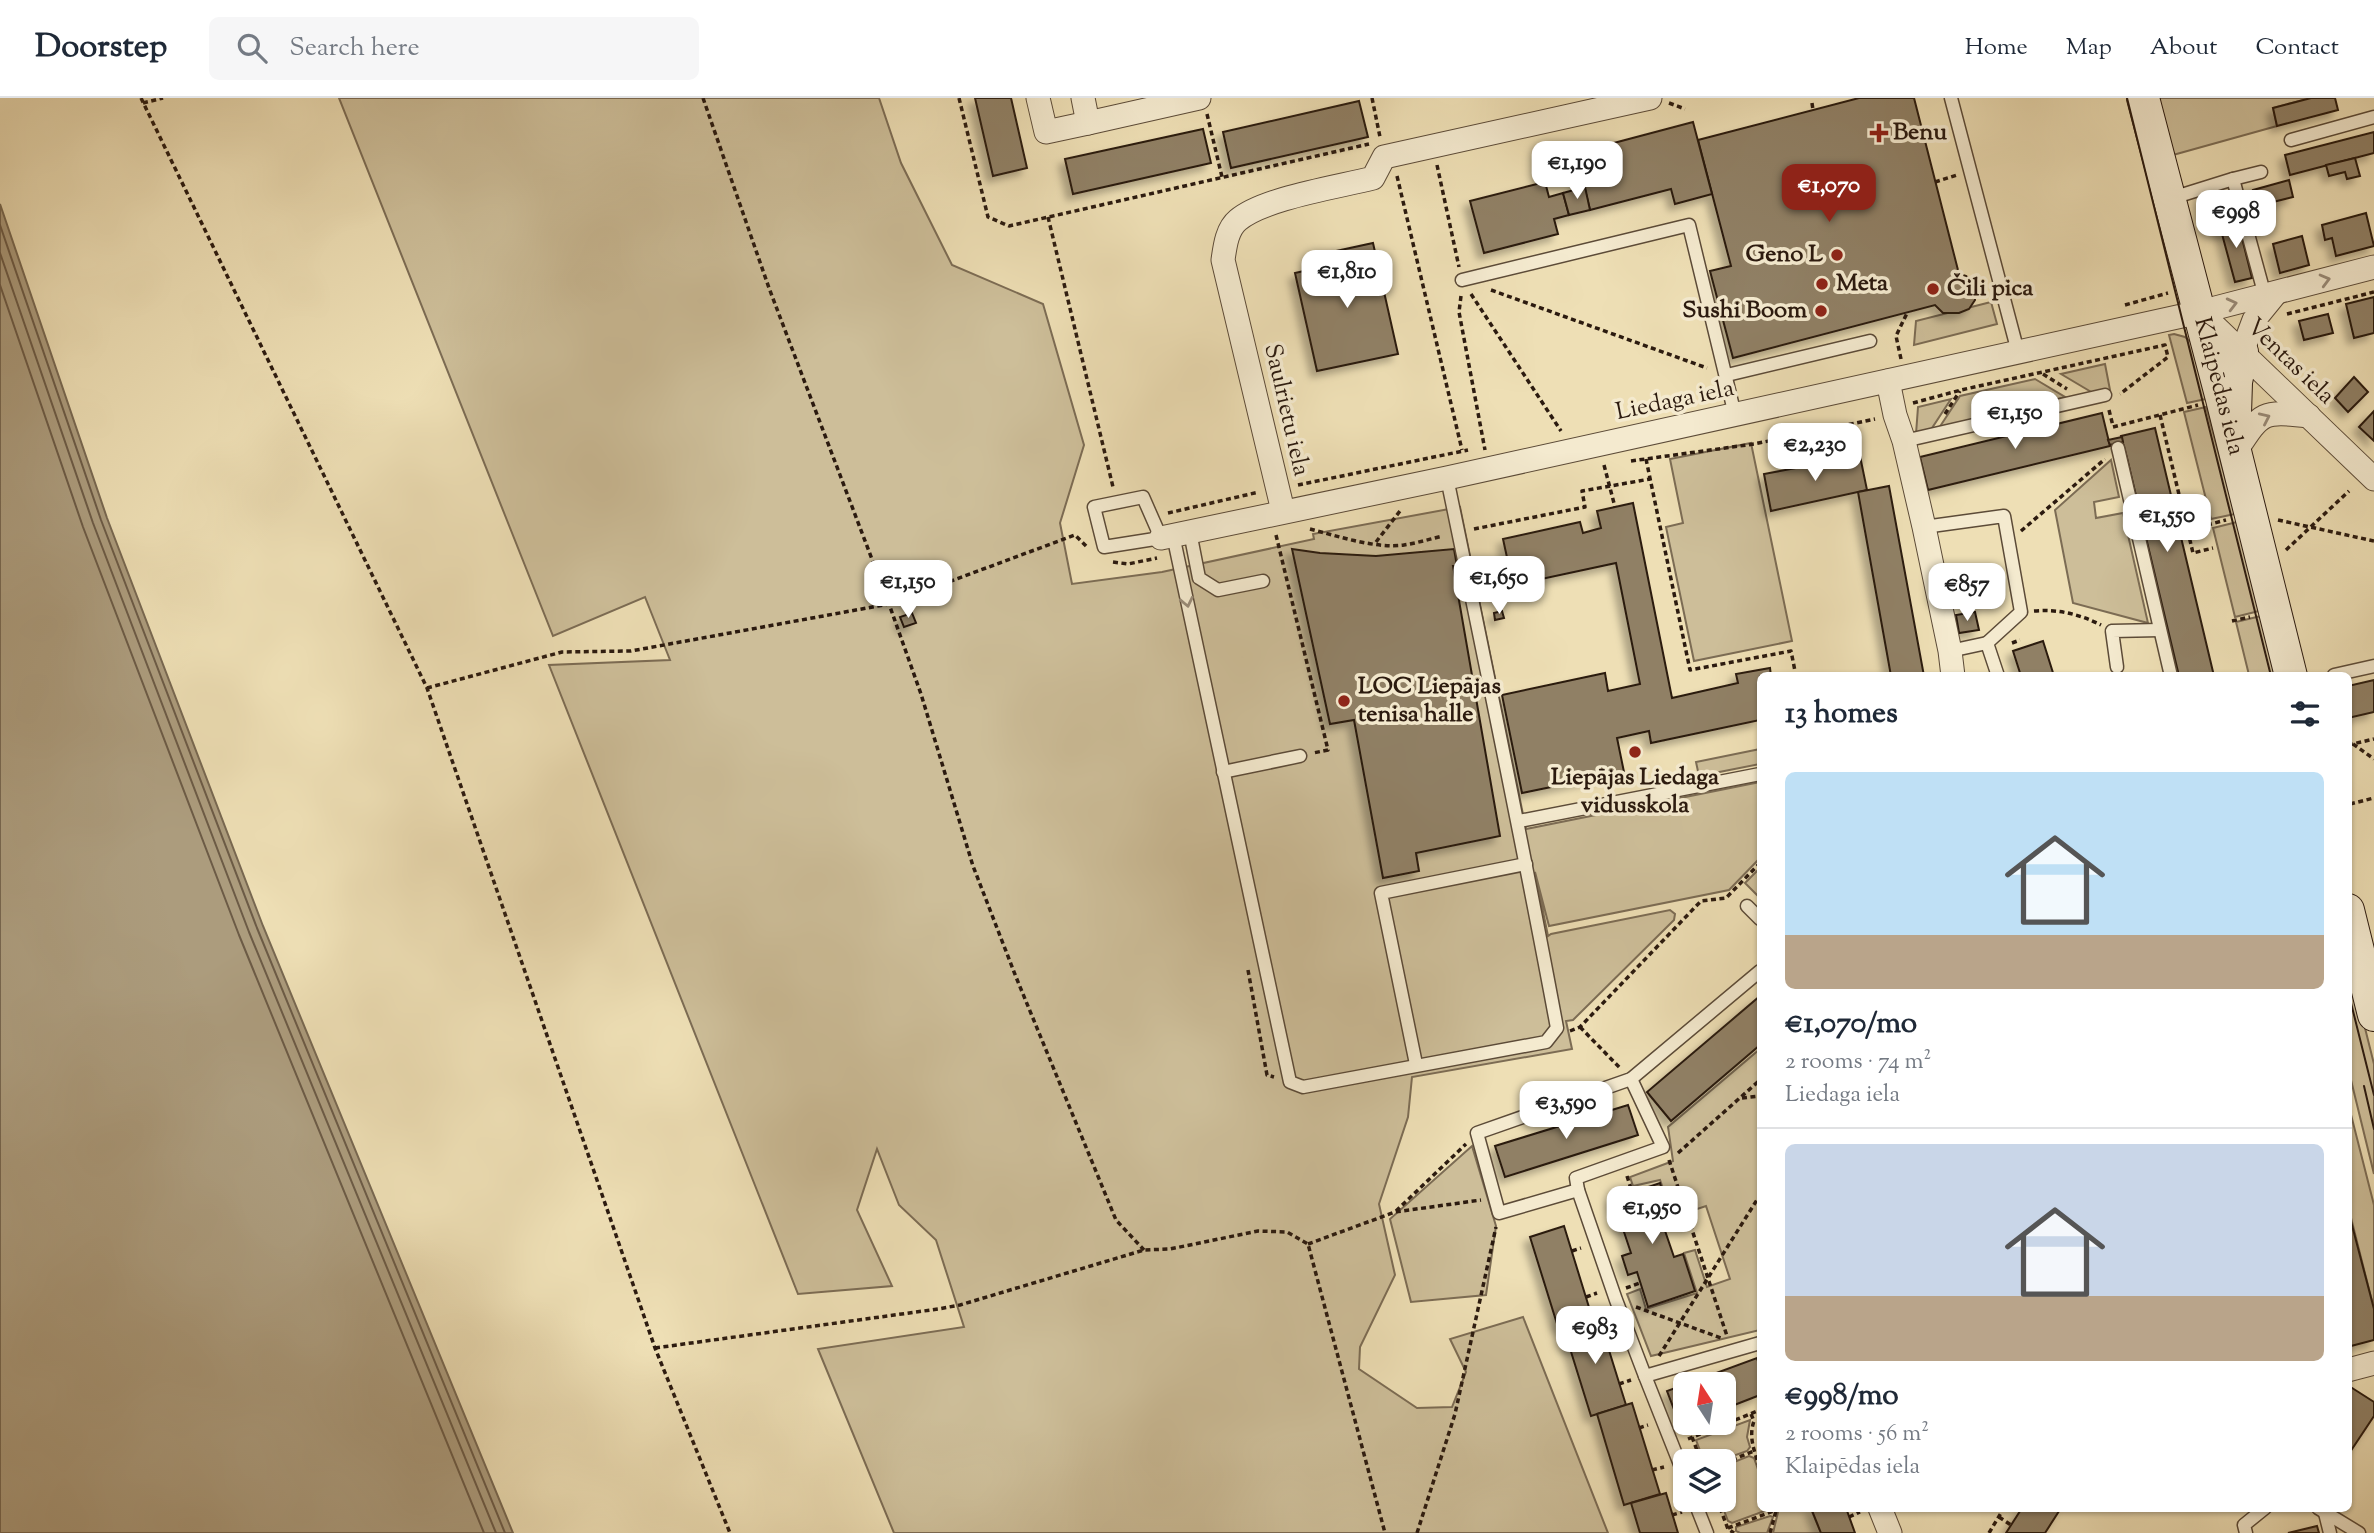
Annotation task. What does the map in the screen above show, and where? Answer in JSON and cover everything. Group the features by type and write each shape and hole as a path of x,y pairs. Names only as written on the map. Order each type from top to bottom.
{"main road":[{"name":"Klaipēdas iela","path":"2143,98 2236,451 2290,672"},
{"path":"2236,451 2236,382 2242,352"},
{"path":"2352,926 2374,1016"}],"street":[{"path":"1038,98 1046,132 1203,105"},
{"path":"1083,98 1088,123"},
{"name":"Saulrietu iela","path":"1280,500 1223,260 1226,238 1236,221 1265,205 1373,178 1384,158 1650,98"},
{"name":"Liedaga iela","path":"1175,535 1280,500 1447,478 2200,312 2274,302 2374,267"},
{"path":"2242,352 2254,320 2274,302"},
{"name":"Ventas iela","path":"2200,312 2374,479"},
{"path":"1888,382 1924,527 1953,672"},
{"path":"2236,451 2253,423 2268,414 2309,416"},
{"path":"2352,1369 2374,1363"},
{"path":"1882,1512 1890,1533"}],"lane":[{"path":"1951,98 2018,352"},
{"path":"2291,140 2374,117"},
{"path":"2169,198 2261,172"},
{"path":"2233,179 2263,284 2274,302"},
{"path":"1462,280 1689,225 1735,415"},
{"path":"1727,375 1870,341"},
{"path":"1903,441 2085,400 2106,400"},
{"path":"2118,448 2170,672"},
{"path":"1175,535 1290,1082 1303,1087 1546,1042 1557,1028 1519,821 1447,478"},
{"path":"1116,502 1143,497 1152,516 1175,535 1199,578 1218,590 1263,581"},
{"name":"Liedaga iela","path":"1116,502 1094,507 1104,547 1175,535"},
{"path":"1924,527 2004,516 2021,612 1987,643 1950,651"},
{"path":"2117,667 2112,631 2160,630"},
{"path":"1987,643 1997,672"},
{"path":"2347,672 2374,666"},
{"path":"1223,772 1300,756"},
{"path":"1519,821 1757,775"},
{"path":"1416,1065 1381,893 1526,864"},
{"path":"1747,906 1757,916"},
{"path":"1578,1190 1499,1213 1477,1133 1631,1079 1757,974"},
{"path":"1631,1079 1663,1147 1576,1178 1616,1300 1674,1449"},
{"path":"1645,1376 1757,1344"},
{"path":"1699,1512 1707,1533"},
{"path":"2246,1533 2244,1525 2260,1512"},
{"path":"2322,1512 2330,1533"},
{"path":"2324,1512 2359,1533"}],"path":[{"path":"163,98 142,100 427,688 655,1348 730,1533"},
{"path":"704,98 769,288 921,694 973,866 1116,1220 1144,1250"},
{"path":"959,98 988,217 1009,226 1381,141 1372,98"},
{"path":"1812,103 1813,110"},
{"path":"1203,105 1222,177"},
{"path":"1435,156 1462,280 1459,313 1485,450"},
{"path":"1152,516 1280,500 1462,450 1394,166"},
{"path":"1935,182 1970,172"},
{"path":"1048,217 1116,502"},
{"path":"1462,280 1727,375"},
{"path":"1462,280 1563,434"},
{"path":"2153,297 2176,290"},
{"path":"2274,302 2374,292"},
{"path":"1902,361 1896,336 1906,313"},
{"path":"1625,462 1754,444 1895,415 1911,403 1961,390 2165,345 2168,357 2106,400 2113,429 2203,404"},
{"path":"2018,352 2042,373 2085,400"},
{"path":"1932,434 1961,390"},
{"path":"2160,415 2193,553 2213,548"},
{"path":"2009,542 2118,448"},
{"path":"1646,458 1690,670 1791,651 1795,672"},
{"path":"1615,463 1604,465 1615,507"},
{"path":"1585,506 1581,491 1650,479"},
{"path":"2286,550 2349,491"},
{"path":"1375,543 1400,510"},
{"path":"2185,520 2205,514"},
{"path":"2207,525 2231,519"},
{"path":"2278,520 2374,541"},
{"path":"1276,534 1328,750 1300,756"},
{"path":"427,688 562,652 631,651 889,604 1075,536 1099,554"},
{"path":"1105,558 1119,564 1128,564"},
{"path":"2021,612 2051,610 2083,616 2112,631"},
{"path":"2352,745 2374,739"},
{"path":"2352,746 2374,759"},
{"path":"2352,804 2374,798"},
{"path":"1546,1042 1580,1027 1700,901 1726,898 1757,866"},
{"path":"1580,1027 1631,1079"},
{"path":"1740,1098 1757,1096"},
{"path":"1395,1212 1477,1133"},
{"path":"1616,1300 1729,1341 1663,1147"},
{"path":"1626,1174 1632,1192"},
{"path":"1308,1244 1395,1212 1494,1198"},
{"path":"1645,1376 1757,1200"},
{"path":"1417,1533 1454,1414 1499,1213"},
{"path":"655,1348 949,1307 1144,1250 1170,1249 1258,1231 1287,1232 1308,1244 1385,1533"},
{"path":"1572,1251 1580,1248"},
{"path":"1586,1297 1594,1294"},
{"path":"1619,1384 1629,1381"},
{"path":"1673,1445 1757,1411"},
{"path":"1751,1414 1754,1421 1751,1439 1757,1460"},
{"path":"1639,1428 1648,1425"},
{"path":"1692,1437 1696,1449"},
{"path":"1736,1458 1754,1451"},
{"path":"1653,1470 1663,1467"},
{"path":"1672,1515 1682,1512"},
{"path":"1722,1512 1728,1528 1734,1533"},
{"path":"1728,1528 1768,1512"},
{"path":"1770,1533 1774,1512"},
{"path":"1989,1533 2002,1512"},
{"path":"1999,1517 2011,1525"}],"shaded area":[{"path":"339,98 879,98 901,163 952,265 1043,304 1084,445 1060,523 1072,584 1162,572 1314,539 1313,534 1460,507 1526,829 1757,783 1757,861 1729,890 1549,926 1535,872 1548,936 1670,910 1675,914 1674,920 1573,1020 1566,1021 1572,1049 1412,1077 1408,1117 1379,1204 1395,1275 1360,1347 1359,1369 1417,1408 1452,1407 1466,1372 1450,1339 1523,1317 1608,1533 894,1533 818,1349 964,1327 936,1240 899,1205 877,1149 857,1210 892,1286 798,1294 549,665 670,660 645,597 553,636"},
{"path":"2156,98 2311,98 2273,108 2277,126 2173,155"},
{"path":"1991,302 1997,324 1914,345 1916,321"},
{"path":"2169,335 2185,337 2192,343 2206,399 2187,403"},
{"path":"2105,364 2110,390 2093,393 2061,374"},
{"path":"2035,379 2065,397 1937,431 1960,396"},
{"path":"1951,399 1930,431 1916,434 1918,407"},
{"path":"2206,407 2235,514 2211,519 2184,412"},
{"path":"1751,443 1792,641 1694,661 1666,527 1683,523 1670,459"},
{"path":"2111,460 2119,497 2094,502 2096,518 2123,513 2148,623 2073,603 2055,510"},
{"path":"2237,522 2259,611 2235,617 2213,528"},
{"path":"2265,615 2278,672 2248,672 2236,622"},
{"path":"1757,750 1757,765 1699,776 1696,762"},
{"path":"1757,871 1757,895 1745,883"},
{"path":"2352,976 2374,1064 2374,1174 2352,1084"},
{"path":"1757,1052 1757,1331 1651,1356 1627,1294 1640,1289 1646,1309 1697,1293 1684,1253 1695,1250 1707,1287 1730,1279 1706,1206 1673,1217 1660,1180 1633,1186 1630,1177 1673,1161 1668,1127"},
{"path":"2352,1119 2374,1205 2374,1309 2352,1222"},
{"path":"1472,1146 1496,1226 1486,1295 1411,1302 1390,1219"},
{"path":"1750,1420 1747,1437 1750,1447 1747,1451 1736,1455 1736,1449 1699,1449 1696,1440 1710,1435 1736,1435 1736,1425"},
{"path":"1749,1456 1754,1458 1757,1466 1757,1512 1762,1512 1732,1523 1728,1521 1725,1512 1736,1512 1736,1461"},
{"path":"1778,1512 1812,1512 1821,1533 1773,1533"},
{"path":"1773,1517 1767,1533 1736,1531 1736,1527"}],"water":[{"path":"0,204 107,518 263,926 513,1533 0,1533"}],"building":[{"path":"975,98 1011,98 1027,168 993,176"},
{"path":"1859,98 1914,98 1959,274 1974,283 1975,300 1969,309 1959,313 1943,313 1935,305 1733,358 1710,271 1731,266 1698,140"},
{"path":"2311,98 2335,98 2338,110 2277,126 2273,108"},
{"path":"1359,101 1368,137 1231,168 1223,132"},
{"path":"1693,122 1712,194 1675,204 1671,189 1590,210 1576,153"},
{"path":"1203,129 1211,163 1073,194 1065,159"},
{"path":"2374,132 2374,153 2290,175 2285,155"},
{"path":"2355,158 2360,176 2347,179 2345,172 2329,176 2326,165"},
{"path":"2289,180 2293,197 2257,206 2253,190"},
{"path":"1545,182 1549,197 1563,193 1569,215 1554,219 1558,234 1484,253 1470,201"},
{"path":"1585,187 1590,210 1569,215 1563,193"},
{"path":"2366,213 2374,246 2336,256 2332,238 2325,240 2322,225"},
{"path":"2237,218 2252,278 2235,282 2219,223"},
{"path":"2302,236 2309,265 2280,273 2273,244"},
{"path":"1373,243 1398,354 1317,371 1295,273 1339,263 1336,251"},
{"path":"2374,297 2374,333 2354,338 2346,304"},
{"path":"2328,314 2333,333 2304,340 2299,321"},
{"path":"2354,377 2368,392 2348,412 2335,398"},
{"path":"2374,411 2374,441 2359,427"},
{"path":"2102,413 2110,446 1928,490 1920,457"},
{"path":"2155,428 2213,672 2178,672 2121,436"},
{"path":"2122,437 2123,442 2110,445 2108,440"},
{"path":"1860,456 1867,490 1771,511 1764,474"},
{"path":"1889,486 1923,672 1890,672 1858,492"},
{"path":"1633,503 1672,698 1738,683 1736,674 1770,668 1770,672 1757,672 1757,721 1651,743 1649,731 1617,738 1624,772 1522,793 1502,695 1605,673 1608,691 1640,684 1616,563 1513,585 1503,539 1580,522 1583,533 1601,528 1597,511"},
{"path":"1292,549 1376,556 1454,549 1457,566 1453,566 1500,836 1416,853 1419,871 1383,878 1354,720 1330,724"},
{"path":"1502,611 1504,618 1495,620 1494,613"},
{"path":"1975,612 1979,630 1959,633 1956,615"},
{"path":"912,613 916,623 904,627 900,617"},
{"path":"2043,641 2053,672 2020,672 2013,651"},
{"path":"2374,680 2374,712 2352,717 2352,685"},
{"path":"1757,999 1757,1048 1671,1121 1647,1092"},
{"path":"1628,1105 1638,1135 1505,1177 1495,1146"},
{"path":"1660,1183 1671,1220 1662,1222 1674,1257 1683,1254 1695,1291 1648,1307 1637,1272 1628,1275 1622,1256 1631,1253 1613,1199"},
{"path":"2352,1225 2374,1309 2374,1340 2352,1346"},
{"path":"1564,1226 1592,1317 1558,1327 1530,1237"},
{"path":"1598,1315 1626,1405 1591,1416 1563,1326"},
{"path":"1757,1358 1757,1396 1736,1404 1736,1372 1719,1372"},
{"path":"2352,1388 2374,1402 2374,1416 2352,1449"},
{"path":"1673,1389 1673,1407 1667,1391"},
{"path":"1632,1403 1660,1494 1624,1505 1597,1414"},
{"path":"1666,1493 1678,1533 1640,1533 1631,1503"},
{"path":"1813,1512 1847,1512 1855,1533 1821,1533"},
{"path":"2019,1512 2058,1512 2045,1533 2006,1533"},
{"path":"2317,1526 2319,1533 2288,1533"}],"tram line":[{"path":"2127,98 2270,672"},
{"path":"2352,1007 2374,1095"},
{"path":"2364,1086 2374,1129"}],"place":[{"name":"Benu","path":"1879,133"},
{"name":"Geno L","path":"1837,255"},
{"name":"Meta","path":"1822,284"},
{"name":"Čili pica","path":"1933,289"},
{"name":"Sushi Boom","path":"1821,311"},
{"name":"LOC Liepājas tenisa halle","path":"1344,701"},
{"name":"Liepājas Liedaga vidusskola","path":"1635,752"}]}
